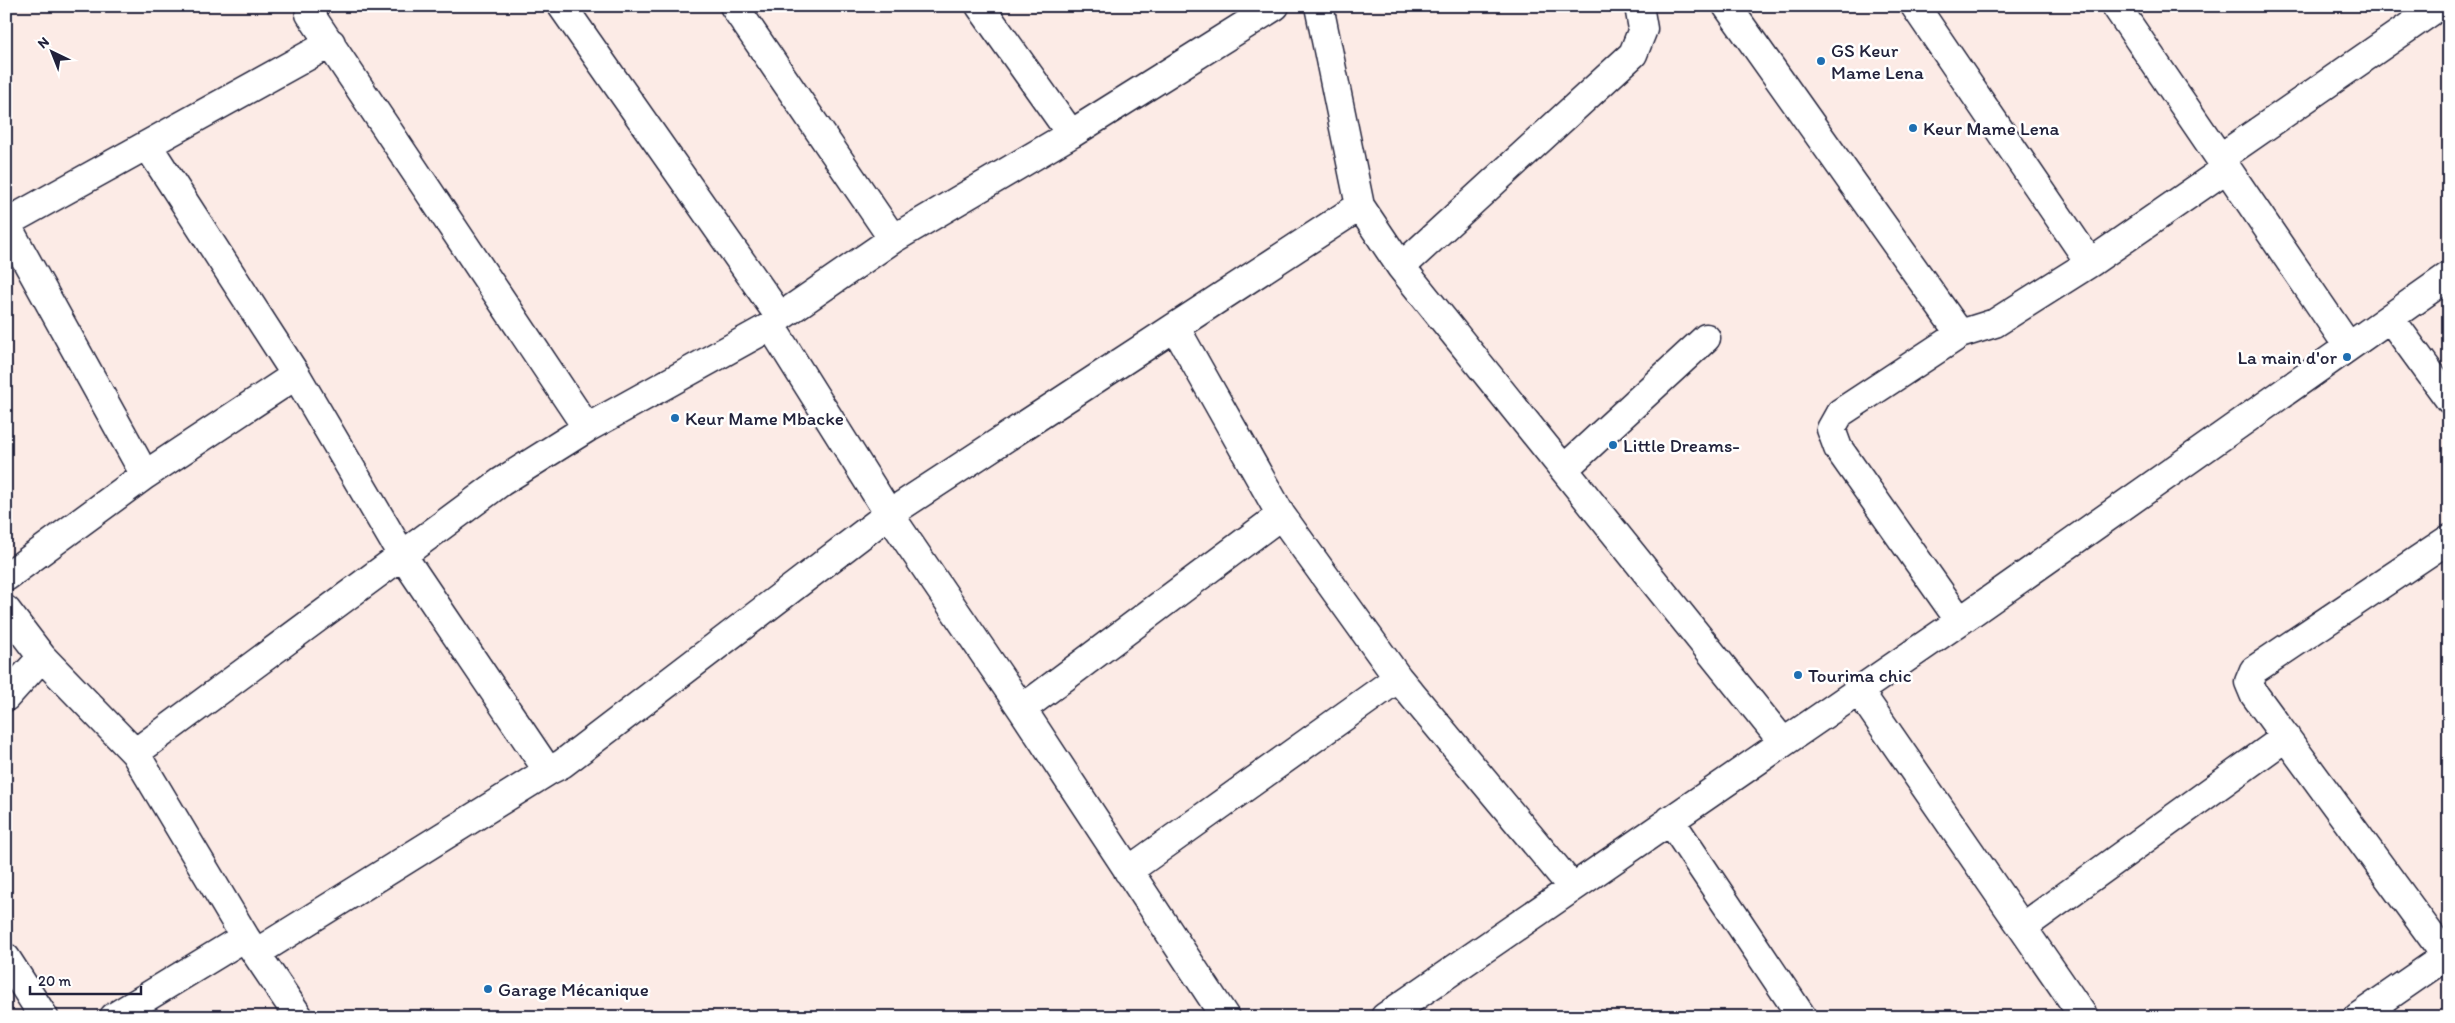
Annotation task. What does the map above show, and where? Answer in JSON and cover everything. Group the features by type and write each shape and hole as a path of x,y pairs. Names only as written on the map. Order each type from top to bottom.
{"street":[{"path":"309,6 310,14 587,428"},
{"path":"562,6 776,322 889,514 1022,709 1225,1017"},
{"path":"734,6 893,239"},
{"path":"980,6 1071,134"},
{"path":"135,753 501,482 587,428 776,322 893,239 1071,134 1275,6"},
{"path":"1319,6 1360,206 1401,267 1783,742"},
{"path":"1401,267 1633,54 1643,29 1639,6"},
{"path":"1916,6 2090,263"},
{"path":"2116,6 2348,346"},
{"path":"1960,621 1838,448 1831,429 1840,413 1960,334 1995,323 2090,263 2223,163 2439,6"},
{"path":"1732,8 1960,334"},
{"path":"145,475 6,224 331,43"},
{"path":"148,146 296,375 402,555 548,771"},
{"path":"114,1017 251,945 562,764 889,514 1360,206"},
{"path":"1385,1017 1960,621 2449,276"},
{"path":"2390,318 2449,400"},
{"path":"1175,327 1280,515 1398,678 1572,887"},
{"path":"1564,469 1706,338"},
{"path":"6,576 145,475 296,375"},
{"path":"1022,709 1280,515"},
{"path":"2358,1017 2448,958 2254,694 2249,682 2254,670 2449,539"},
{"path":"6,610 42,657 135,753 251,945 298,1017"},
{"path":"6,697 42,657"},
{"path":"1128,871 1398,678"},
{"path":"1859,691 2084,1017"},
{"path":"2023,927 2286,737"},
{"path":"1670,820 1802,1017"},
{"path":"6,958 44,1017"}],"place":[{"name":"GS Keur Mame Lena","path":"1821,61"},
{"name":"Keur Mame Lena","path":"1913,128"},
{"name":"La main d'or","path":"2347,357"},
{"name":"Keur Mame Mbacke","path":"675,418"},
{"name":"Little Dreams-","path":"1613,445"},
{"name":"Tourima chic","path":"1798,675"},
{"name":"Garage Mécanique","path":"488,989"}]}
